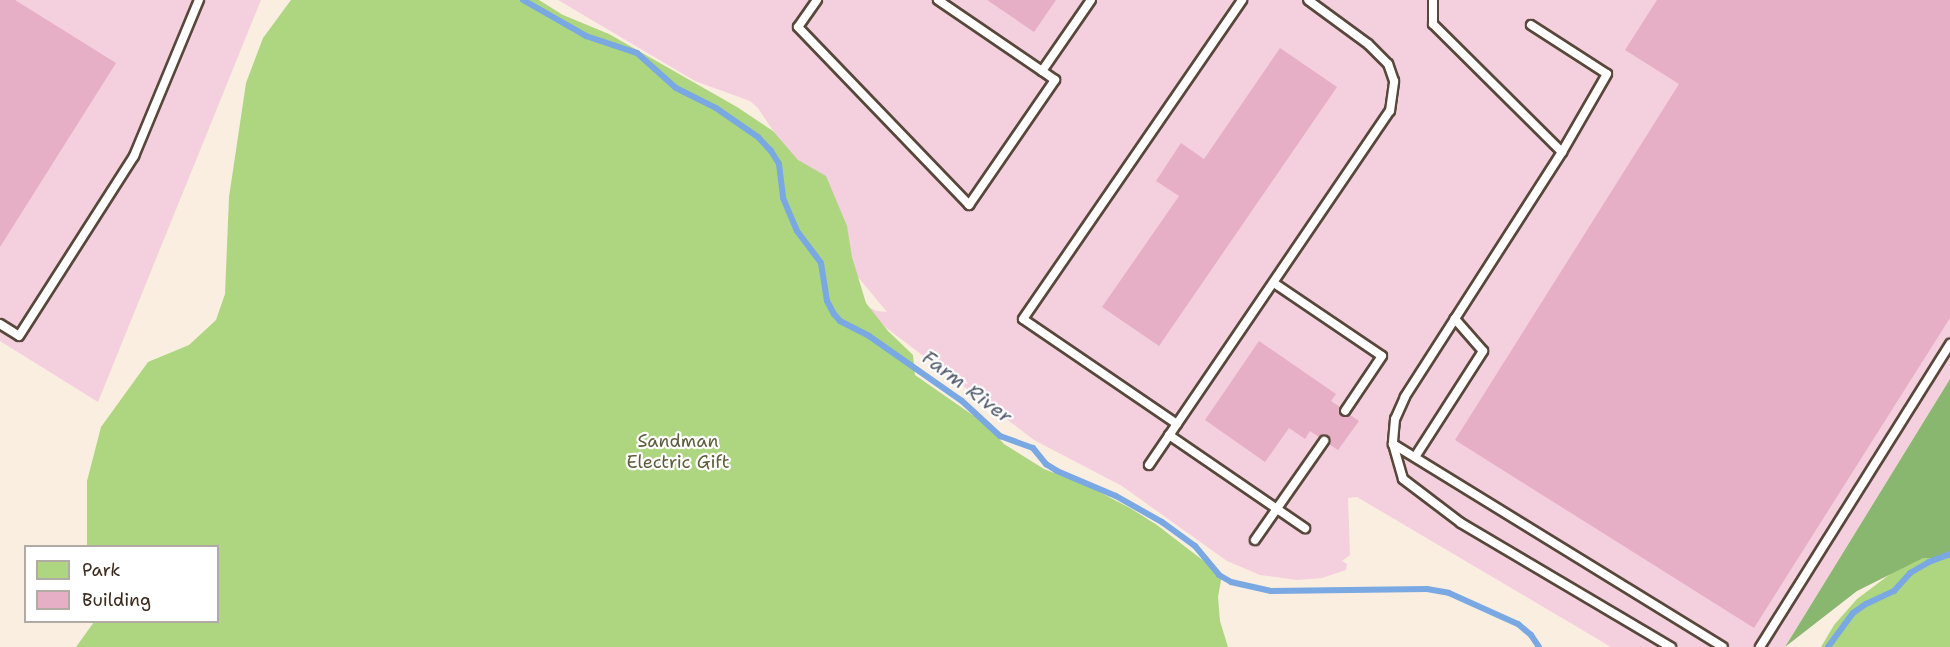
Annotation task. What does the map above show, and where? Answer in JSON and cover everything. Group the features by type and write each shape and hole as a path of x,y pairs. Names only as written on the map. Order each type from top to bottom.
{"lane":[{"path":"0,324 19,336 134,156 199,0"},
{"path":"817,0 798,27 969,205 1055,80 938,0"},
{"path":"1042,71 1091,0"},
{"path":"1177,424 1023,319 1242,0"},
{"path":"1149,465 1386,120 1394,100 1394,81 1382,57 1308,0"},
{"path":"1433,0 1432,24 1562,152"},
{"path":"1531,25 1606,74 1562,152 1405,397 1395,419 1393,444 1403,479 1453,516 1671,647"},
{"path":"1274,283 1382,356 1345,411"},
{"path":"1415,457 1482,351 1455,319"},
{"path":"1760,647 1950,344"},
{"path":"1169,435 1305,528"},
{"path":"1255,540 1324,441"},
{"path":"1393,444 1723,647"}],"shaded area":[{"path":"0,0 261,0 98,402 0,341"},
{"path":"558,0 1950,0 1950,379 1785,647 1611,647 1357,497 1348,498 1350,555 1342,561 1347,564 1346,570 1322,578 1297,580 1260,575 1227,561 1122,486 1034,440 876,320 861,304 877,311 887,312 853,271 788,153 758,108 750,101 695,81"}],"green space":[{"name":"Sandman Electric Gift","path":"291,0 539,0 563,15 609,34 737,107 773,131 798,160 826,176 847,226 852,257 866,303 888,331 913,355 915,375 984,423 1004,444 1044,469 1088,486 1130,508 1157,525 1222,575 1218,597 1220,621 1228,647 76,647 93,623 219,623 219,545 87,545 87,481 101,427 148,362 189,345 216,320 225,294 229,197 246,83 263,38"},
{"path":"1950,379 1950,558 1923,558 1857,591 1785,647"},
{"path":"1950,546 1950,647 1821,647 1834,625 1857,599 1901,566"}],"building":[{"path":"0,0 15,0 116,63 0,247"},
{"path":"987,0 1056,0 1034,32"},
{"path":"1657,0 1950,0 1950,318 1754,628 1455,440 1679,84 1625,50"},
{"path":"1280,48 1337,87 1159,346 1102,307 1179,196 1156,181 1181,143 1204,159"},
{"path":"1259,341 1336,394 1331,401 1340,407 1341,416 1350,415 1359,421 1338,450 1329,444 1327,435 1319,437 1310,431 1305,439 1289,428 1265,462 1205,420"}],"waterway":[{"name":"Farm River","path":"523,0 586,36 637,53 676,88 716,108 758,137 779,164 783,198 797,231 821,263 827,301 834,314 840,321 869,336 962,401 1000,436 1033,448 1046,464 1057,471 1116,496 1162,522 1195,546 1219,575 1231,582 1271,591 1427,589 1449,593 1518,624 1531,635 1539,647"},
{"name":"Farm River","path":"1828,647 1853,613 1894,591 1910,573 1950,554"}]}
